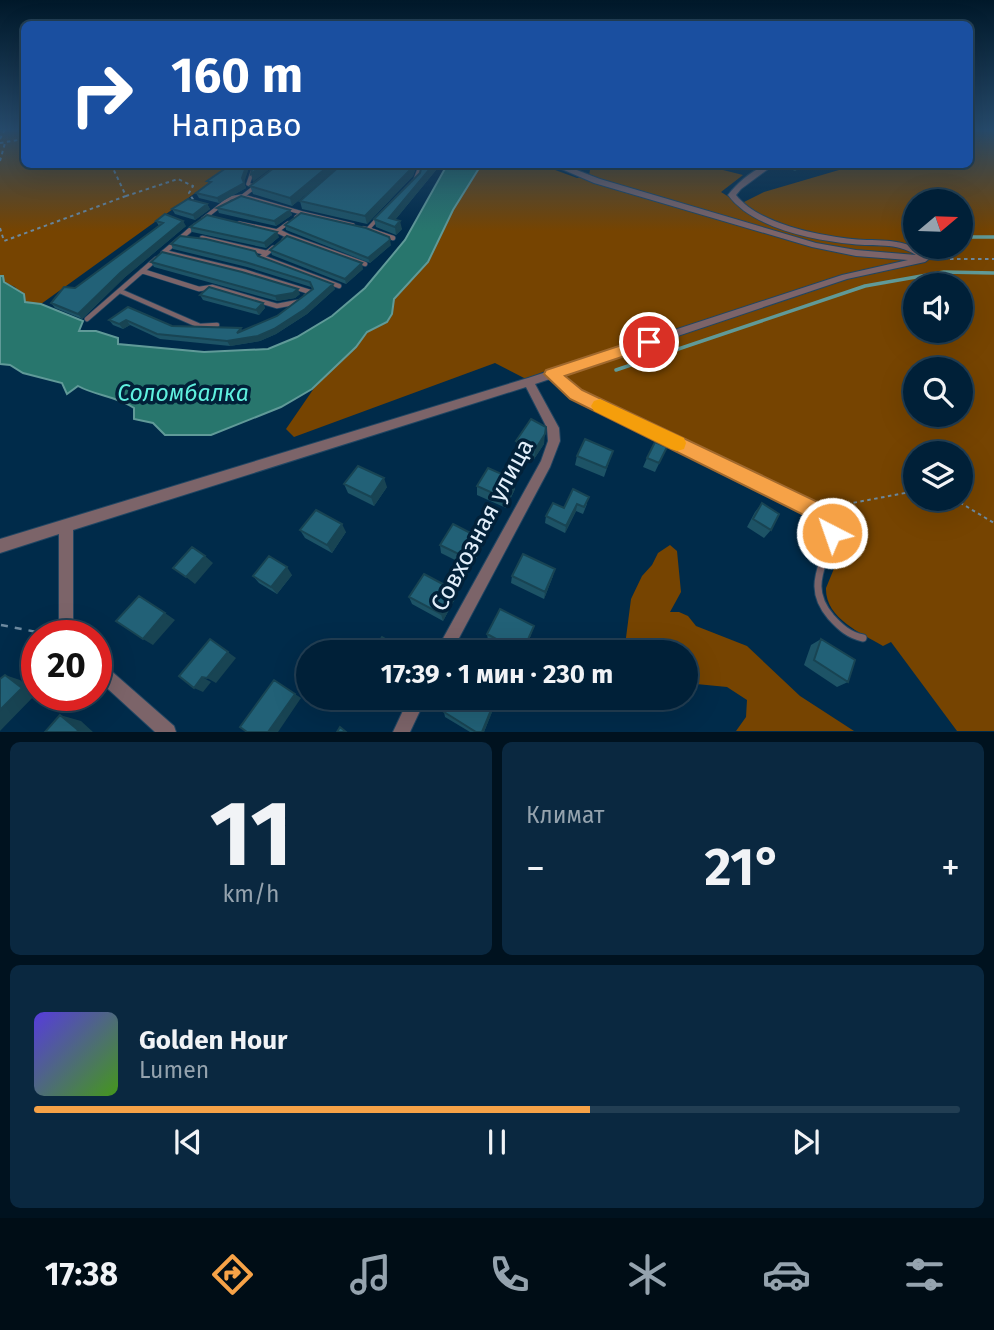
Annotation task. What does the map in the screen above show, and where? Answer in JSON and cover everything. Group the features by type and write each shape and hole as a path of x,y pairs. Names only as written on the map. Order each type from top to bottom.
{"street":[{"path":"563,168 587,178 816,245 856,253 903,257"},
{"path":"766,168 738,187 732,195 736,204 752,215 824,237 903,245"},
{"path":"0,546 529,382 853,274 925,259"},
{"name":"Совхозная улица","path":"450,640 546,463 554,441 549,415 529,382"},
{"path":"66,527 66,620"},
{"path":"112,681 168,732"},
{"path":"401,732 412,710"}],"lane":[{"path":"254,168 248,184 256,187"},
{"path":"409,186 417,178 420,168"},
{"path":"243,196 265,180"},
{"path":"86,319 180,236 230,198 243,196 393,238"},
{"path":"194,201 218,207"},
{"path":"294,210 302,203"},
{"path":"368,229 384,212"},
{"path":"277,232 302,213"},
{"path":"207,215 219,218"},
{"path":"184,221 195,224"},
{"path":"230,221 277,232 365,264"},
{"path":"180,236 190,237"},
{"path":"288,236 262,257 339,286"},
{"path":"200,238 267,253"},
{"path":"142,271 199,289 212,287 276,306 297,303 310,292 246,272 164,252"},
{"path":"120,291 200,326 217,325"},
{"path":"552,374 576,394 815,511 832,523 832,533 815,582 816,594 824,610 846,634 863,638"}],"path":[{"path":"113,168 126,196"},
{"path":"0,228 4,241 178,179 193,186 189,193 194,201"},
{"path":"973,259 994,259"},
{"path":"815,511 903,494"},
{"path":"973,510 994,523"},
{"path":"1,625 21,630"}],"shaded area":[{"path":"0,163 21,163 21,168 230,168 41,304 25,302 15,287 4,282 3,276 0,276"},
{"path":"973,163 994,163 994,731 957,731 891,642 883,646 865,636 831,608 826,588 847,537 839,520 588,395 556,367 526,379 495,363 294,437 286,429 321,378 356,347 366,332 388,321 394,299 428,262 453,210 479,168 550,168 577,178 589,176 590,170 586,168 715,168 743,175 721,192 740,204 764,192 846,168 973,168"},
{"path":"670,545 677,551 681,592 670,612 679,612 688,616 696,626 747,646 800,696 854,731 736,731 746,717 747,700 727,687 698,684 698,640 626,640 631,599 642,576 658,553"}],"water":[{"name":"Соломбалка","path":"445,168 479,168 453,210 428,262 394,299 392,314 387,322 367,332 356,347 312,389 281,407 211,435 165,435 153,423 134,419 134,408 121,401 78,386 67,394 62,383 0,364 0,276 3,276 4,282 24,294 25,302 41,304 83,321 79,331 96,331 118,338 118,344 204,352 268,349 297,337 332,316 365,288 405,240"}],"building":[{"path":"226,168 246,168 242,178 244,183 217,198 196,193 211,182 207,181"},
{"path":"274,168 326,168 290,198 250,186"},
{"path":"337,168 412,168 365,216 300,201"},
{"path":"421,168 431,168 389,218 400,221 395,227 374,219 420,173"},
{"path":"241,196 290,210 274,221 217,208"},
{"path":"188,199 207,204 193,215 172,209"},
{"path":"301,213 366,228 389,237 390,240 368,258 285,225"},
{"path":"165,214 183,221 120,273 78,314 51,303 64,287 75,288 163,223 156,221"},
{"path":"207,215 277,232 264,243 190,227"},
{"path":"180,236 206,239 255,251 258,256 333,284 305,309 274,329 258,336 227,341 157,334 126,320 119,324 109,320 128,307 172,326 241,328 237,333 277,316 313,289 310,282 245,262 171,244"},
{"path":"287,236 362,263 345,279 270,250"},
{"path":"162,252 298,289 293,293 275,296 151,262"},
{"path":"209,287 263,303 256,310 200,295"},
{"path":"531,419 546,427 545,434 535,450 516,441"},
{"path":"585,439 613,451 606,468 577,456"},
{"path":"655,442 667,447 659,463 647,458"},
{"path":"358,466 384,478 371,497 344,484"},
{"path":"488,468 515,480 506,499 477,486"},
{"path":"573,489 589,497 584,507 577,504 566,526 546,516 553,503 564,508"},
{"path":"762,503 779,514 771,530 753,519"},
{"path":"316,510 342,524 327,545 300,530"},
{"path":"453,524 482,539 471,560 440,545"},
{"path":"192,547 205,556 186,577 173,568"},
{"path":"523,554 555,569 545,592 512,576"},
{"path":"269,556 287,567 271,587 253,576"},
{"path":"424,574 454,590 441,614 409,597"},
{"path":"139,596 165,613 143,639 116,621"},
{"path":"500,609 534,626 528,640 498,640 487,634"},
{"path":"210,639 228,652 207,678 202,677 194,688 179,676"},
{"path":"821,639 855,660 848,682 814,660"},
{"path":"5,675 21,689 0,710 0,679"},
{"path":"274,680 295,694 268,732 247,732 240,727"},
{"path":"491,710 482,732 476,732 444,712"},
{"path":"60,715 78,730 77,732 45,732"}],"waterway":[{"path":"973,237 994,237"},
{"path":"616,370 865,286 944,272 994,273"}],"slow traffic":[{"path":"600,406 677,443"}],"route":[{"path":"649,342 552,374 576,394 815,511 832,523 832,533"}]}
